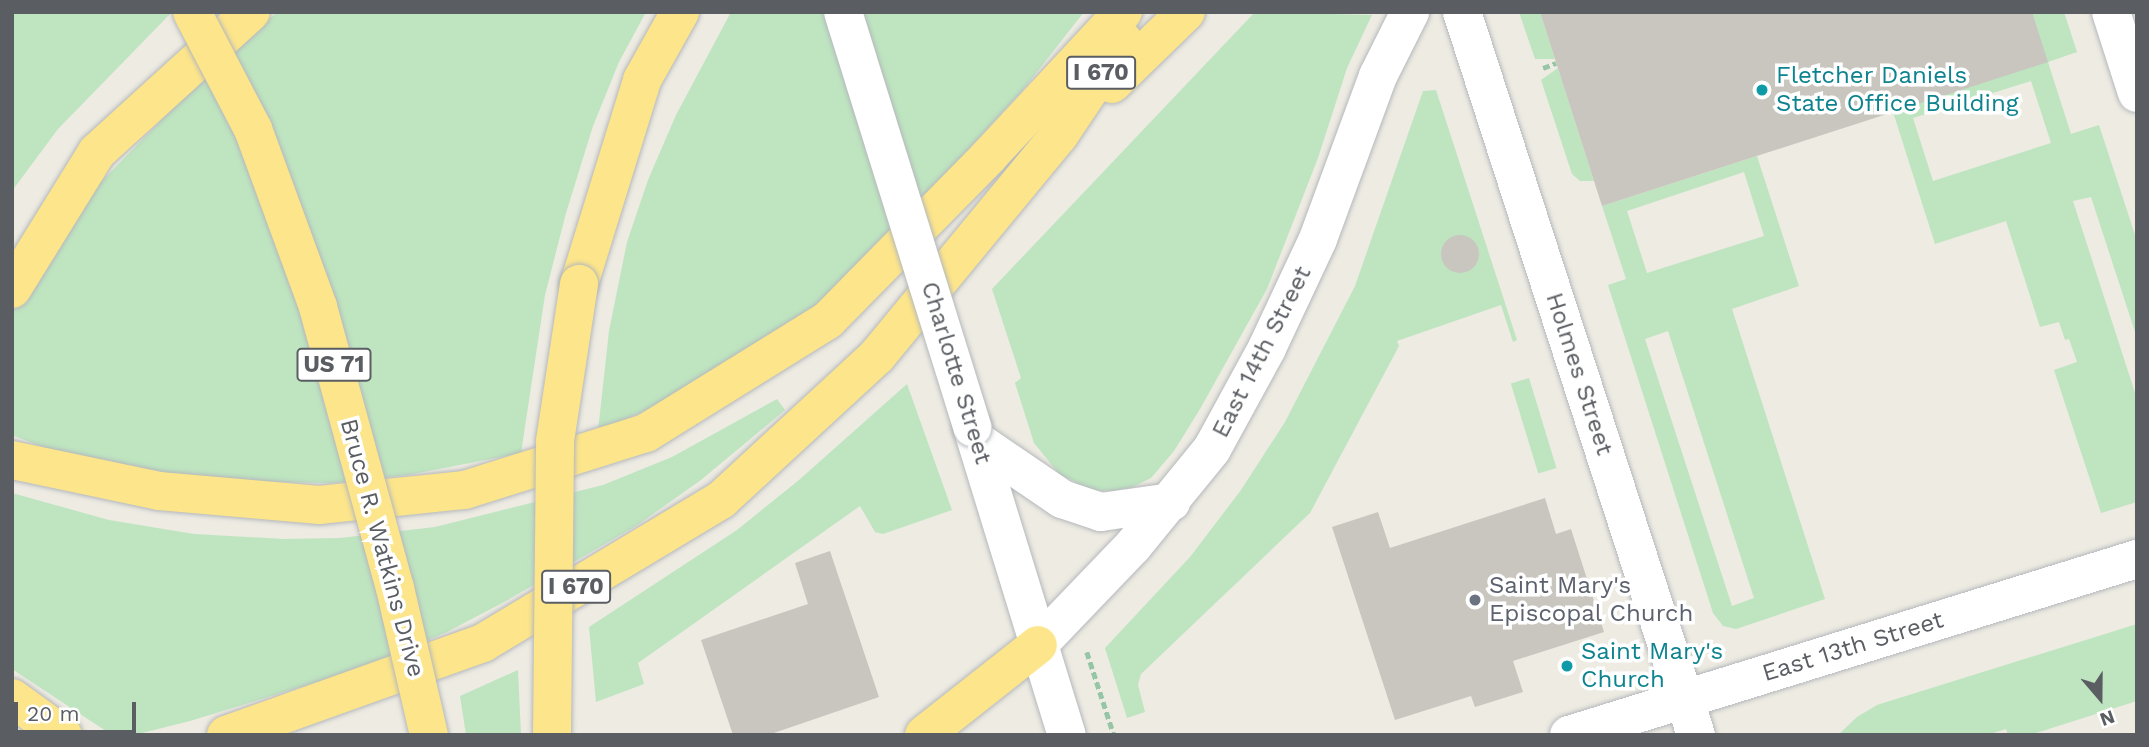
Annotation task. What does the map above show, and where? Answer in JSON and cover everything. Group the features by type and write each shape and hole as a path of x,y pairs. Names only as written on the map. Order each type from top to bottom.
{"highway":[{"name":"Bruce R. Watkins Drive","path":"192,12 253,129 318,307 395,588 429,735"},
{"path":"12,289 97,152 251,12"},
{"path":"552,735 555,441 579,285 642,80 680,12"},
{"path":"12,460 159,491 319,505 465,490 646,433 828,320 989,156 1123,12"},
{"name":"I 670","path":"226,735 483,643 721,500 877,356 1060,134 1142,12"},
{"path":"1060,134 1186,12"},
{"path":"924,735 1038,645"},
{"path":"12,698 63,735"}],"street":[{"name":"Charlotte Street","path":"843,12 1067,735"},
{"name":"East 14th Street","path":"1038,645 1133,546 1212,449 1267,348 1318,239 1377,76 1410,12"},
{"name":"Holmes Street","path":"1462,12 1690,717"},
{"path":"2111,12 2137,93"},
{"path":"975,434 1062,499 1101,512 1171,502"},
{"name":"East 13th Street","path":"1569,735 1690,717 2137,559"}],"path":[{"path":"1543,68 1556,63"}],"green space":[{"path":"12,12 172,12 58,129 12,191"},
{"path":"277,12 646,12 619,62 593,126 566,213 545,295 521,453 408,475 333,483 266,482 193,477 117,465 45,448 12,435 12,313 50,250 98,185 179,102"},
{"path":"731,12 1084,12 1022,91 892,233 817,306 656,406 598,431 609,331 627,242 648,180 676,115"},
{"path":"1255,12 1372,15 1347,68 1318,158 1267,289 1174,451 1151,478 1131,488 1112,491 1074,490 1076,482 1060,475 1034,443 1015,383 1021,378 992,289"},
{"path":"1519,12 1540,12 1555,59 1535,59"},
{"path":"2032,12 2064,12 2077,52 2048,62 2071,134 2099,125 2137,241 2137,338 2091,197 2073,201 2137,399 2137,502 2101,513 2054,370 2077,362 2069,339 2065,340 2059,322 2040,327 2006,221 1935,244 1893,112","holes":["2031,81 2051,143 1933,181 1913,118"]},
{"path":"1558,68 1594,181 1580,181 1572,174 1541,80"},
{"path":"1436,90 1517,340 1513,342 1501,305 1397,341 1399,346 1310,513 1141,674 1138,685 1145,712 1127,718 1105,648 1190,557 1241,490 1285,422 1355,286 1423,91"},
{"path":"1757,156 1799,286 1732,309 1825,599 1736,629 1723,626 1713,613 1608,285 1626,279 1602,206","holes":["1744,172 1764,236 1647,273 1627,211","1668,331 1754,598 1732,606 1645,339"]},
{"path":"1529,378 1556,468 1538,473 1511,384"},
{"path":"907,384 952,510 883,534 875,532 860,506 638,663 644,684 596,702 589,627 737,530 799,480"},
{"path":"777,399 785,410 701,480 636,526 447,632 359,669 190,721 142,733 112,735 12,669 12,493 109,520 194,534 284,539 340,538 435,527 603,485 672,457"},
{"path":"2137,624 2137,701 2030,735 2008,735 2006,729 1987,735 1838,735 1857,717 1877,705"},
{"path":"518,670 521,735 466,735 460,696"}],"building":[{"name":"Fletcher Daniels State Office Building","path":"1540,12 2032,12 2048,62 1602,206"},
{"path":"1460,235 1473,241 1479,254 1473,267 1460,273 1447,267 1441,254 1447,241"},
{"name":"Saint Mary's Episcopal Church","path":"1545,498 1556,534 1571,529 1604,632 1513,661 1523,692 1475,707 1471,696 1395,720 1332,527 1378,512 1390,548"},
{"path":"830,551 879,697 768,735 733,735 701,640 808,604 795,563"}],"place":[{"name":"Fletcher Daniels State Office Building","path":"1762,90"},
{"name":"Saint Mary's Episcopal Church","path":"1475,600"},
{"name":"Saint Mary's Church","path":"1567,666"}]}
